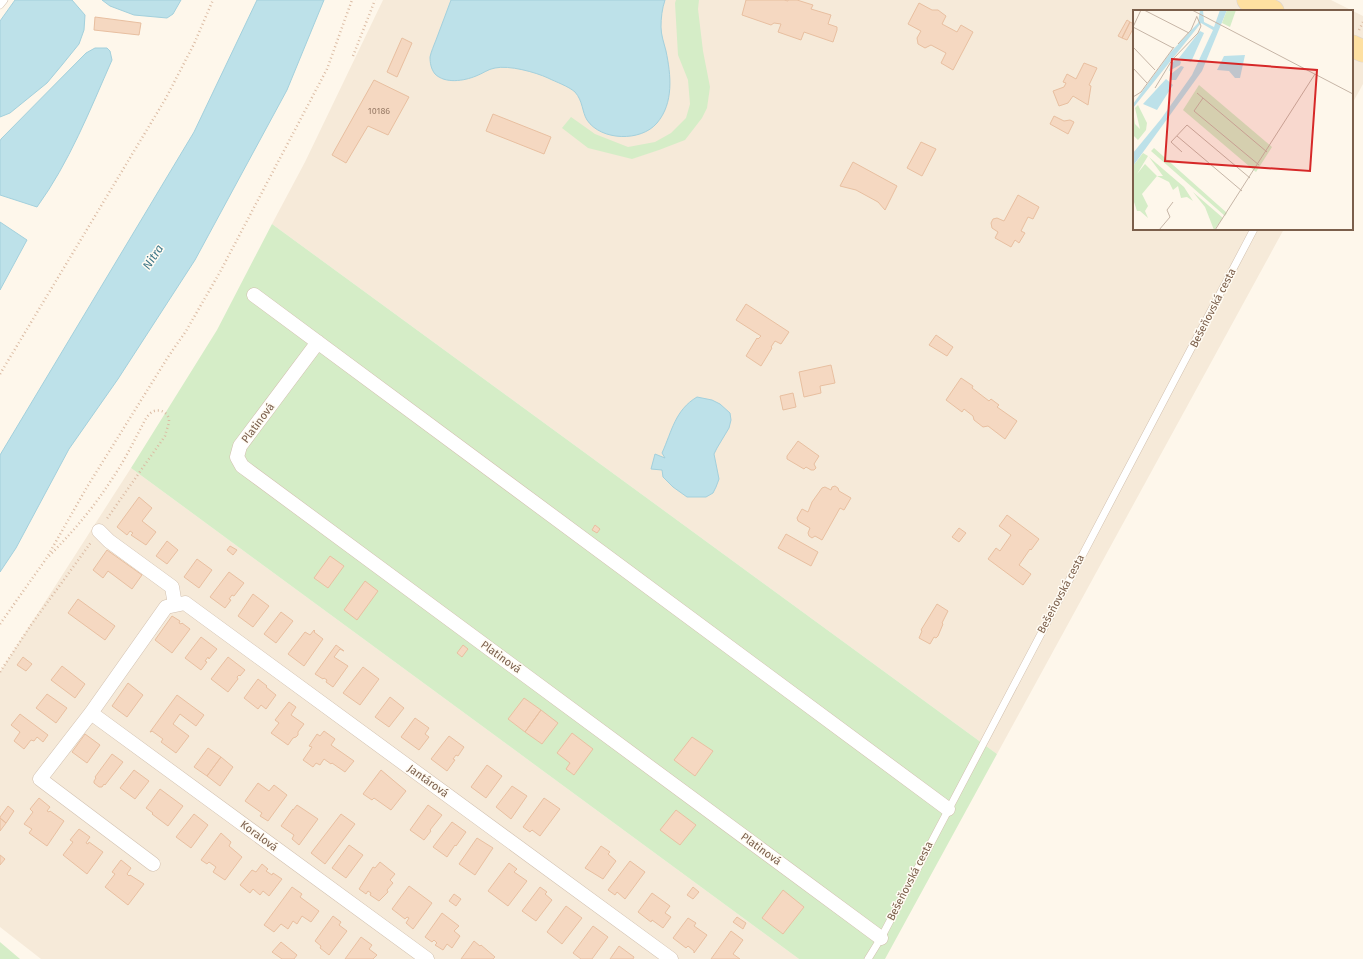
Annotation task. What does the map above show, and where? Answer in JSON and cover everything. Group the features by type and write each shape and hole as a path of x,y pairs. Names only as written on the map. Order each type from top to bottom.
{"main road":[{"path":"1248,0 1271,10"},
{"path":"1353,46 1363,51"}],"street":[{"path":"254,295 948,809"},
{"name":"Platinová","path":"318,342 240,446 237,457 242,466 881,938"},
{"path":"99,531 109,541 172,588 180,604 166,607 92,713 40,779 153,864"},
{"name":"Jantárová","path":"180,604 671,959"},
{"name":"Koralová","path":"92,713 427,959"}],"lane":[{"path":"0,5 4,0"},
{"name":"Bešeňovská cesta","path":"868,959 881,938 1253,230"}],"path":[{"path":"0,374 166,98 194,44 213,0"},
{"path":"0,624 46,559 87,487 168,357 186,331 220,272 327,69 352,0"},
{"path":"354,56 375,0"},
{"path":"0,672 31,625 165,436 169,422 167,415 156,411 151,413 145,420 113,478 93,507 67,538 46,559"}],"shaded area":[{"path":"383,0 1331,0 1351,10 1133,10 1133,230 1283,230 997,754 272,224 305,162"},
{"path":"1353,11 1363,16 1363,84 1353,102"},
{"path":"131,468 799,959 41,959 0,927 0,672"}],"green space":[{"path":"676,0 699,0 698,9 703,51 710,87 707,108 702,118 685,140 632,159 588,148 562,128 571,117 595,134 628,147 655,142 671,133 686,118 690,104 688,80 678,55"},
{"path":"272,224 997,754 885,959 799,959 131,468 217,330"},
{"path":"0,942 20,959 0,959"}],"water":[{"path":"15,0 72,0 85,15 84,30 79,44 47,83 10,113 0,117 0,21"},
{"path":"102,0 181,0 173,14 167,18 134,15 110,6"},
{"name":"Nitra","path":"257,0 324,0 287,90 195,260 118,379 69,449 16,548 0,572 0,455 194,132"},
{"path":"451,0 665,0 661,30 668,60 670,88 669,98 662,115 657,123 641,134 632,136 611,135 593,127 587,120 580,99 575,92 562,84 536,73 514,68 501,67 487,70 471,78 455,81 439,77 433,70 430,57"},
{"path":"95,48 107,48 110,51 112,60 78,136 49,190 37,207 0,195 1,139 86,53"},
{"path":"0,222 27,240 0,290"},
{"path":"697,397 712,400 720,404 730,413 731,420 729,428 714,454 719,479 713,493 706,497 687,497 673,487 663,477 662,470 651,469 655,454 665,458 662,453 675,422 684,408"}],"building":[{"path":"746,0 797,0 813,5 811,9 831,15 828,24 837,27 833,42 804,32 801,40 778,32 781,24 774,23 771,25 742,15"},
{"path":"919,3 932,10 938,10 946,16 942,24 957,32 961,25 973,32 953,70 941,63 946,53 931,45 925,48 918,44 917,38 921,31 908,24"},
{"path":"95,17 141,23 139,35 94,30"},
{"path":"1127,20 1130,22 1122,38 1118,36"},
{"path":"1130,22 1133,24 1133,29 1127,40 1122,38"},
{"path":"402,38 412,43 397,77 387,72"},
{"path":"1084,63 1097,68 1089,85 1091,86 1088,105 1073,96 1068,103 1059,106 1053,91 1064,87 1066,83 1063,82 1067,74 1076,79"},
{"path":"374,80 409,97 388,135 368,126 346,163 332,155"},
{"path":"493,114 551,137 544,154 486,131"},
{"path":"1054,116 1064,121 1070,120 1074,122 1068,134 1050,124"},
{"path":"921,142 936,149 922,176 907,168"},
{"path":"853,162 897,186 885,210 878,202 856,190 840,186"},
{"path":"1018,195 1039,207 1033,219 1028,217 1021,231 1025,233 1019,243 1015,240 1011,247 995,238 998,232 992,228 991,223 993,219 997,218 1004,221"},
{"path":"746,304 789,332 781,344 775,341 761,366 746,356 757,338 758,339 761,336 736,320"},
{"path":"936,335 953,347 947,356 929,345"},
{"path":"831,365 835,383 820,386 821,393 804,397 799,372"},
{"path":"961,378 973,386 972,388 989,401 991,399 999,405 997,407 1017,421 1005,439 988,426 983,427 964,409 962,412 946,400"},
{"path":"793,393 796,407 783,410 780,396"},
{"path":"798,441 819,456 814,464 816,468 814,470 806,467 804,469 787,459 787,456"},
{"path":"835,486 839,491 851,498 844,510 840,508 822,540 815,536 812,538 808,533 810,528 798,521 797,518 802,509 808,512 812,502 822,488 825,487 831,490 832,487"},
{"path":"139,497 152,508 142,521 156,532 146,545 131,535 133,533 130,531 127,535 117,527"},
{"path":"1007,515 1039,539 1019,565 1031,574 1023,585 988,559 996,548 1000,551 1011,535 999,526"},
{"path":"595,525 600,529 597,533 592,530"},
{"path":"959,528 966,533 959,542 952,537"},
{"path":"786,534 818,552 811,566 778,548"},
{"path":"167,541 178,550 167,564 156,556"},
{"path":"230,546 237,550 233,555 227,550"},
{"path":"107,550 142,575 132,589 108,571 103,578 93,570"},
{"path":"330,556 344,566 328,588 314,578"},
{"path":"197,559 212,570 199,588 184,577"},
{"path":"229,572 244,583 234,596 232,595 229,599 231,600 225,608 210,597"},
{"path":"365,581 378,591 357,620 344,610"},
{"path":"253,594 269,606 253,627 238,616"},
{"path":"78,599 115,626 105,640 68,613"},
{"path":"937,604 948,611 938,636 936,638 934,637 930,644 919,638 922,631 921,630"},
{"path":"281,612 293,621 276,643 264,634"},
{"path":"172,616 180,621 179,623 182,623 190,629 172,653 155,640"},
{"path":"314,630 314,632 323,639 304,666 288,654 305,632 310,635"},
{"path":"201,637 217,649 209,659 208,657 205,661 207,662 201,670 185,658"},
{"path":"336,645 344,651 340,649 334,657 348,666 333,687 326,682 327,680 315,674"},
{"path":"463,645 468,649 462,657 457,653"},
{"path":"23,657 32,664 26,671 17,665"},
{"path":"228,657 245,670 240,676 239,675 237,677 238,679 228,692 211,679"},
{"path":"62,666 85,684 75,698 51,680"},
{"path":"363,667 379,679 360,705 343,693"},
{"path":"258,679 276,695 266,709 261,705 258,709 244,698"},
{"path":"128,683 143,695 127,717 112,706"},
{"path":"47,694 67,708 56,723 36,708"},
{"path":"177,695 204,715 196,726 180,714 173,724 189,736 176,753 161,742 163,739 152,731 150,732"},
{"path":"390,697 404,708 389,727 375,717"},
{"path":"524,698 541,710 525,732 508,719"},
{"path":"289,702 296,707 291,715 304,724 298,732 298,735 293,738 288,745 271,733 279,723 275,720"},
{"path":"541,710 558,723 542,744 525,732"},
{"path":"20,714 48,735 43,742 37,737 34,741 31,740 24,749 14,741 20,732 11,725"},
{"path":"415,718 429,728 425,734 429,737 419,750 401,737"},
{"path":"324,731 335,739 331,745 354,761 345,772 324,759 320,765 316,763 313,767 303,760 312,747 309,746 317,734 320,736"},
{"path":"572,733 593,749 574,775 566,769 570,763 557,753"},
{"path":"85,734 100,745 87,763 72,752"},
{"path":"449,736 464,747 458,756 456,755 453,759 455,760 447,771 431,759"},
{"path":"692,737 713,751 695,776 674,760"},
{"path":"208,748 221,757 207,776 194,767"},
{"path":"112,754 123,762 105,785 104,784 102,787 99,787 94,783 95,777"},
{"path":"221,757 233,767 220,786 207,776"},
{"path":"487,765 502,776 486,798 471,787"},
{"path":"134,770 149,781 135,799 120,788"},
{"path":"381,770 406,791 391,810 374,798 372,800 363,794"},
{"path":"258,783 269,791 274,785 287,795 268,821 260,816 262,813 245,801"},
{"path":"512,786 527,796 511,819 496,807"},
{"path":"160,789 183,806 168,826 146,808"},
{"path":"39,798 50,807 47,811 50,811 64,821 47,846 29,833 32,829 24,824 33,812 30,809"},
{"path":"544,798 560,809 540,836 532,830 530,832 523,827"},
{"path":"297,805 318,819 299,845 292,839 294,835 281,826"},
{"path":"428,805 442,815 424,840 410,830"},
{"path":"8,806 14,811 6,823 0,817"},
{"path":"676,810 696,825 680,845 660,830"},
{"path":"194,814 208,825 191,848 176,837"},
{"path":"341,814 355,824 325,864 311,853"},
{"path":"0,818 6,823 0,831"},
{"path":"452,822 466,832 447,857 433,847"},
{"path":"79,829 90,837 86,843 88,844 89,842 103,852 87,874 63,855 73,842 70,840"},
{"path":"221,833 231,842 229,846 242,857 225,880 213,872 216,867 209,862 207,864 201,860"},
{"path":"477,838 493,848 475,875 459,864"},
{"path":"349,845 363,855 346,878 332,868"},
{"path":"601,846 610,852 608,854 616,861 603,879 585,868"},
{"path":"0,855 5,859 0,865"},
{"path":"121,860 131,868 127,874 144,884 128,905 105,887 115,874 112,872"},
{"path":"630,861 645,872 625,899 617,892 615,895 608,890"},
{"path":"380,862 395,874 390,880 393,883 387,890 388,892 379,901 370,895 371,893 368,891 366,894 359,889 373,867 375,868"},
{"path":"509,863 517,869 514,872 527,881 508,906 488,891"},
{"path":"262,864 268,869 266,871 272,875 273,873 282,879 269,896 263,891 260,895 253,889 250,893 240,885 252,870 256,872"},
{"path":"409,886 432,903 413,929 406,923 409,918 407,917 405,919 392,909"},
{"path":"292,887 302,894 300,897 319,911 311,922 302,916 297,924 293,921 288,929 281,924 274,932 264,925"},
{"path":"540,887 547,892 545,894 552,900 536,921 522,911"},
{"path":"693,887 699,892 693,899 687,895"},
{"path":"783,890 804,907 783,934 762,918"},
{"path":"652,893 670,906 665,913 671,917 663,928 652,920 651,922 638,912"},
{"path":"454,894 461,899 456,906 449,901"},
{"path":"566,906 582,918 562,944 547,932"},
{"path":"442,913 459,926 454,931 460,936 452,948 447,944 443,950 435,945 437,943 434,940 432,942 425,937"},
{"path":"333,916 341,922 339,925 347,931 329,955 320,948 321,946 315,941"},
{"path":"737,917 746,923 743,929 733,922"},
{"path":"688,918 696,923 694,926 707,935 694,953 694,951 688,946 686,948 673,938"},
{"path":"593,926 608,937 592,959 581,959 573,953"},
{"path":"731,931 743,940 733,954 740,959 711,959"},
{"path":"361,937 372,945 369,949 377,955 373,959 345,959"},
{"path":"474,941 495,957 493,959 461,959"},
{"path":"281,942 297,955 294,959 282,959 272,952"},
{"path":"619,946 634,957 633,959 610,959"}]}
